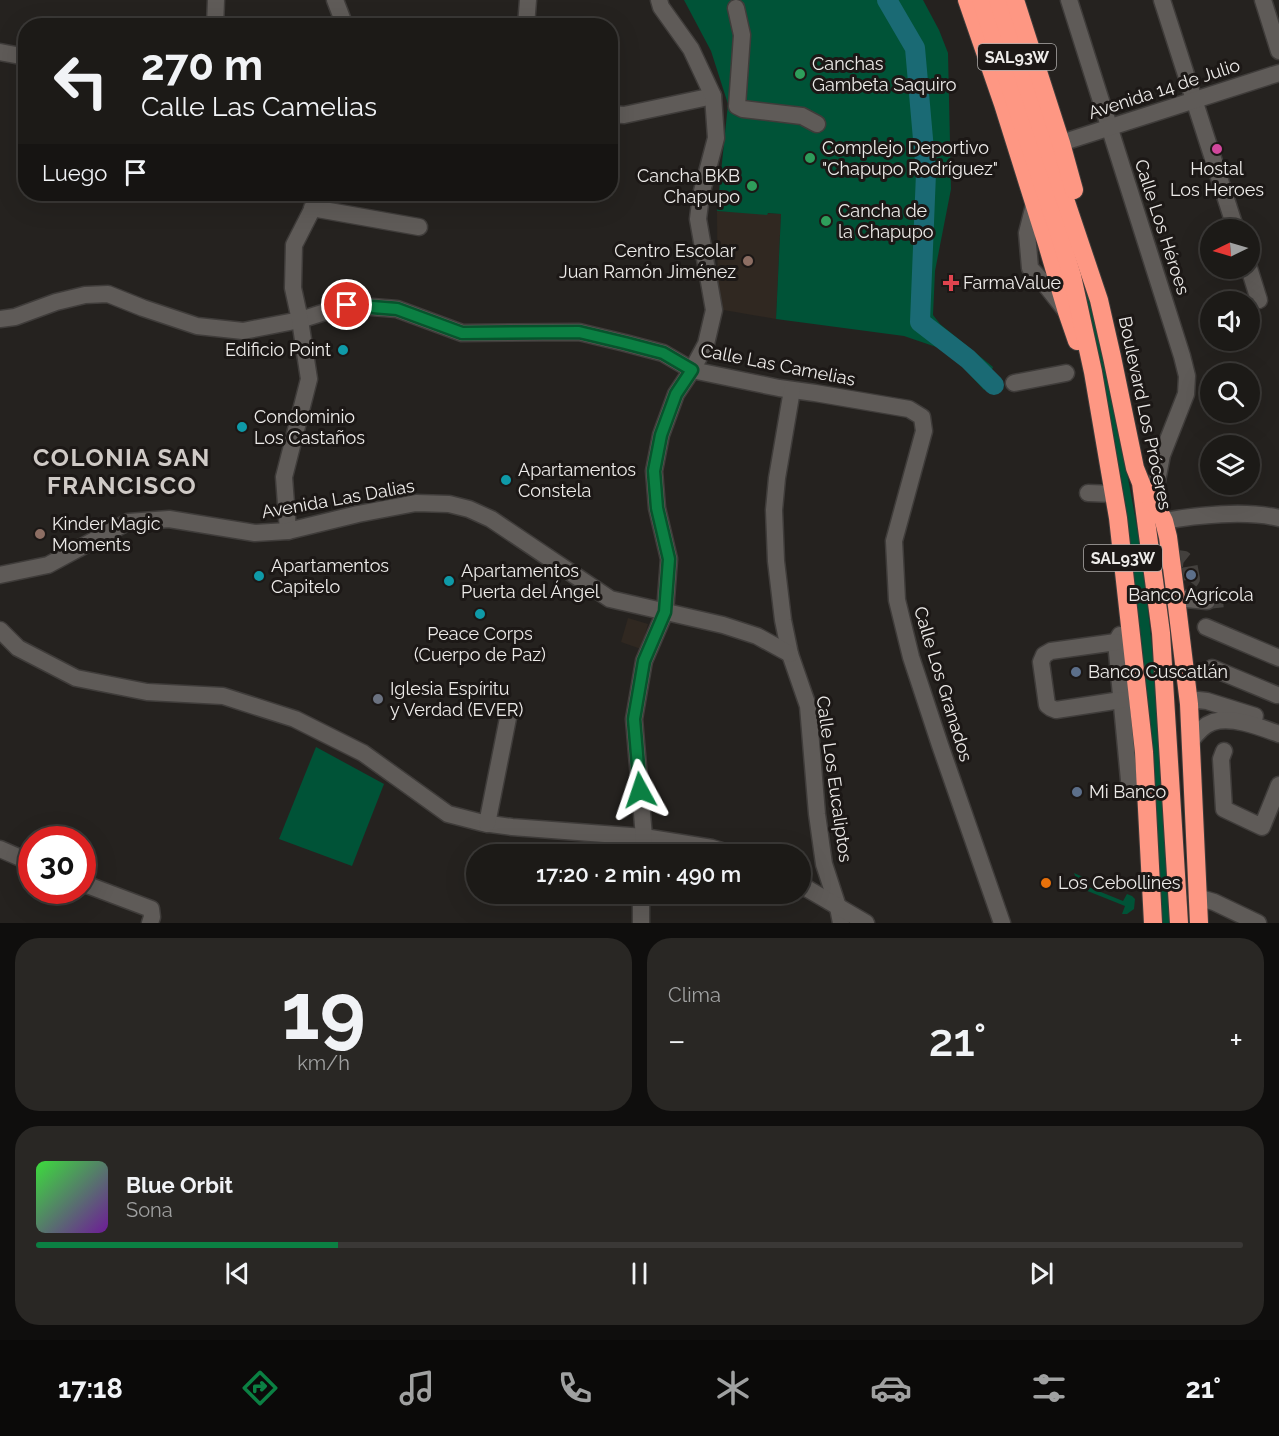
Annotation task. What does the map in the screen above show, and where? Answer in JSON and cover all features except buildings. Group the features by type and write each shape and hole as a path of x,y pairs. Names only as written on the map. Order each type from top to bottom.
{"highway":[{"path":"967,0 1041,203 1047,244 1107,444"},
{"name":"SAL93W","path":"981,0 1041,203 1072,276 1094,372 1118,518 1130,619 1147,791 1142,816 1153,923"},
{"name":"Boulevard Los Próceres","path":"998,0 1099,300 1135,468 1141,483 1161,633 1179,923"},
{"path":"1015,0 1061,142 1092,259 1099,300"},
{"path":"1141,483 1164,521 1168,537 1189,704 1199,923"}],"street":[{"path":"216,0 216,18"},
{"path":"335,0 342,18"},
{"path":"527,18 528,0"},
{"path":"644,844 634,719 644,661 665,612 669,559 657,508 654,471 661,435 676,394 705,344 714,310 698,219 701,195 716,138 713,96 691,49 661,8 659,0"},
{"name":"Calle Los Héroes","path":"1069,0 1187,376 1186,394 1162,455 1153,502"},
{"path":"1162,0 1232,219"},
{"path":"1263,0 1279,51"},
{"path":"732,4 750,20"},
{"path":"732,4 742,35 737,106 743,109 802,116 817,124"},
{"path":"0,52 18,55"},
{"name":"Avenida 14 de Julio","path":"1061,142 1279,73"},
{"path":"618,115 713,96"},
{"path":"288,531 284,477 309,379 293,288 294,245 316,201 419,227"},
{"name":"Calle Las Camelias","path":"0,319 15,317 56,302 85,295 108,294 197,326 243,331 300,320 347,305 397,309 462,333 579,332 663,353 692,370 792,390 909,409 922,417"},
{"path":"1014,382 1066,373"},
{"name":"Calle Los Eucaliptos","path":"792,390 774,510 776,561 790,654 808,706 817,814 824,864 840,915"},
{"name":"Calle Los Granados","path":"922,417 924,431 894,541 897,600 911,657 1002,923"},
{"path":"1088,494 1114,494"},
{"name":"Avenida Las Dalias","path":"0,575 48,565 128,522 169,519 255,533 288,531 416,503 448,504 469,509 491,519 530,543 610,599 723,625 758,636 790,654"},
{"path":"1164,521 1236,514 1279,518"},
{"path":"1176,598 1207,601"},
{"path":"1130,619 1116,642 1121,700 1129,780 1147,791"},
{"path":"1206,627 1279,658"},
{"path":"0,630 18,648 76,678 147,692 223,696 295,719 363,753 448,814 487,824 644,837 687,844"},
{"path":"770,643 785,631"},
{"path":"1116,642 1051,651 1044,655 1041,662 1047,705 1051,708 1056,710 1121,700"},
{"path":"1212,668 1277,695"},
{"path":"1189,704 1198,700 1208,701 1279,724"},
{"path":"1125,734 1139,708"},
{"path":"487,824 508,718"},
{"path":"1191,741 1212,722 1223,721 1236,721 1279,734"},
{"path":"1224,751 1221,759 1224,809 1262,827 1279,785"},
{"path":"0,849 18,857"},
{"path":"96,888 151,909 150,923"},
{"path":"811,893 840,915 866,923"},
{"path":"1197,897 1214,902 1258,923"},
{"path":"641,904 641,923"}],"shaded area":[{"name":"Centro Escolar Juan Ramón Jiménez","path":"717,211 781,214 776,319 718,309"},
{"path":"628,618 648,624 641,649 621,642"}],"green space":[{"name":"Complejo Deportivo \"Chapupo Rodríguez\"","path":"684,0 923,0 948,53 951,189 935,271 933,315 940,324 993,367 984,390 948,351 904,336 776,319 781,214 717,211 728,104 711,51"},
{"path":"1073,252 1084,276 1113,398 1141,548 1156,682 1172,923 1160,923 1150,750"},
{"path":"316,747 384,784 352,866 279,839"},
{"path":"1074,873 1083,877 1081,884 1123,901 1127,894 1132,896 1135,899 1134,909 1127,914 1122,914 1125,906 1080,888"}],"waterway":[{"path":"887,0 915,48 926,173 920,322 968,359 994,385"}],"tunnel":[{"path":"1170,557 1184,559 1189,563 1192,579 1188,584 1175,588"},
{"path":"1207,601 1227,599"}],"place":[{"name":"Canchas Gambeta Saquiro","path":"800,74"},
{"name":"Hostal Los Heroes","path":"1217,149"},
{"name":"Complejo Deportivo \"Chapupo Rodríguez\"","path":"810,158"},
{"name":"Cancha BKB Chapupo","path":"752,186"},
{"name":"Cancha de la Chapupo","path":"826,221"},
{"name":"Centro Escolar Juan Ramón Jiménez","path":"748,261"},
{"name":"FarmaValue","path":"951,283"},
{"name":"Edificio Point","path":"343,350"},
{"name":"Condominio Los Castaños","path":"242,427"},
{"name":"Apartamentos Constela","path":"506,480"},
{"name":"Kinder Magic Moments","path":"40,534"},
{"name":"Banco Agrícola","path":"1191,575"},
{"name":"Apartamentos Capitelo","path":"259,576"},
{"name":"Apartamentos Puerta del Ángel","path":"449,581"},
{"name":"Peace Corps (Cuerpo de Paz)","path":"480,614"},
{"name":"Banco Cuscatlán","path":"1076,672"},
{"name":"Iglesia Espíritu y Verdad (EVER)","path":"378,699"},
{"name":"Mi Banco","path":"1077,792"},
{"name":"Los Cebollines","path":"1046,883"}],"district":[{"name":"COLONIA SAN FRANCISCO","path":"122,472"}],"route":[{"path":"347,305 397,309 462,333 579,332 663,353 692,370 676,394 661,435 654,471 657,508 669,559 665,612 644,661 634,719 640,790"}]}
